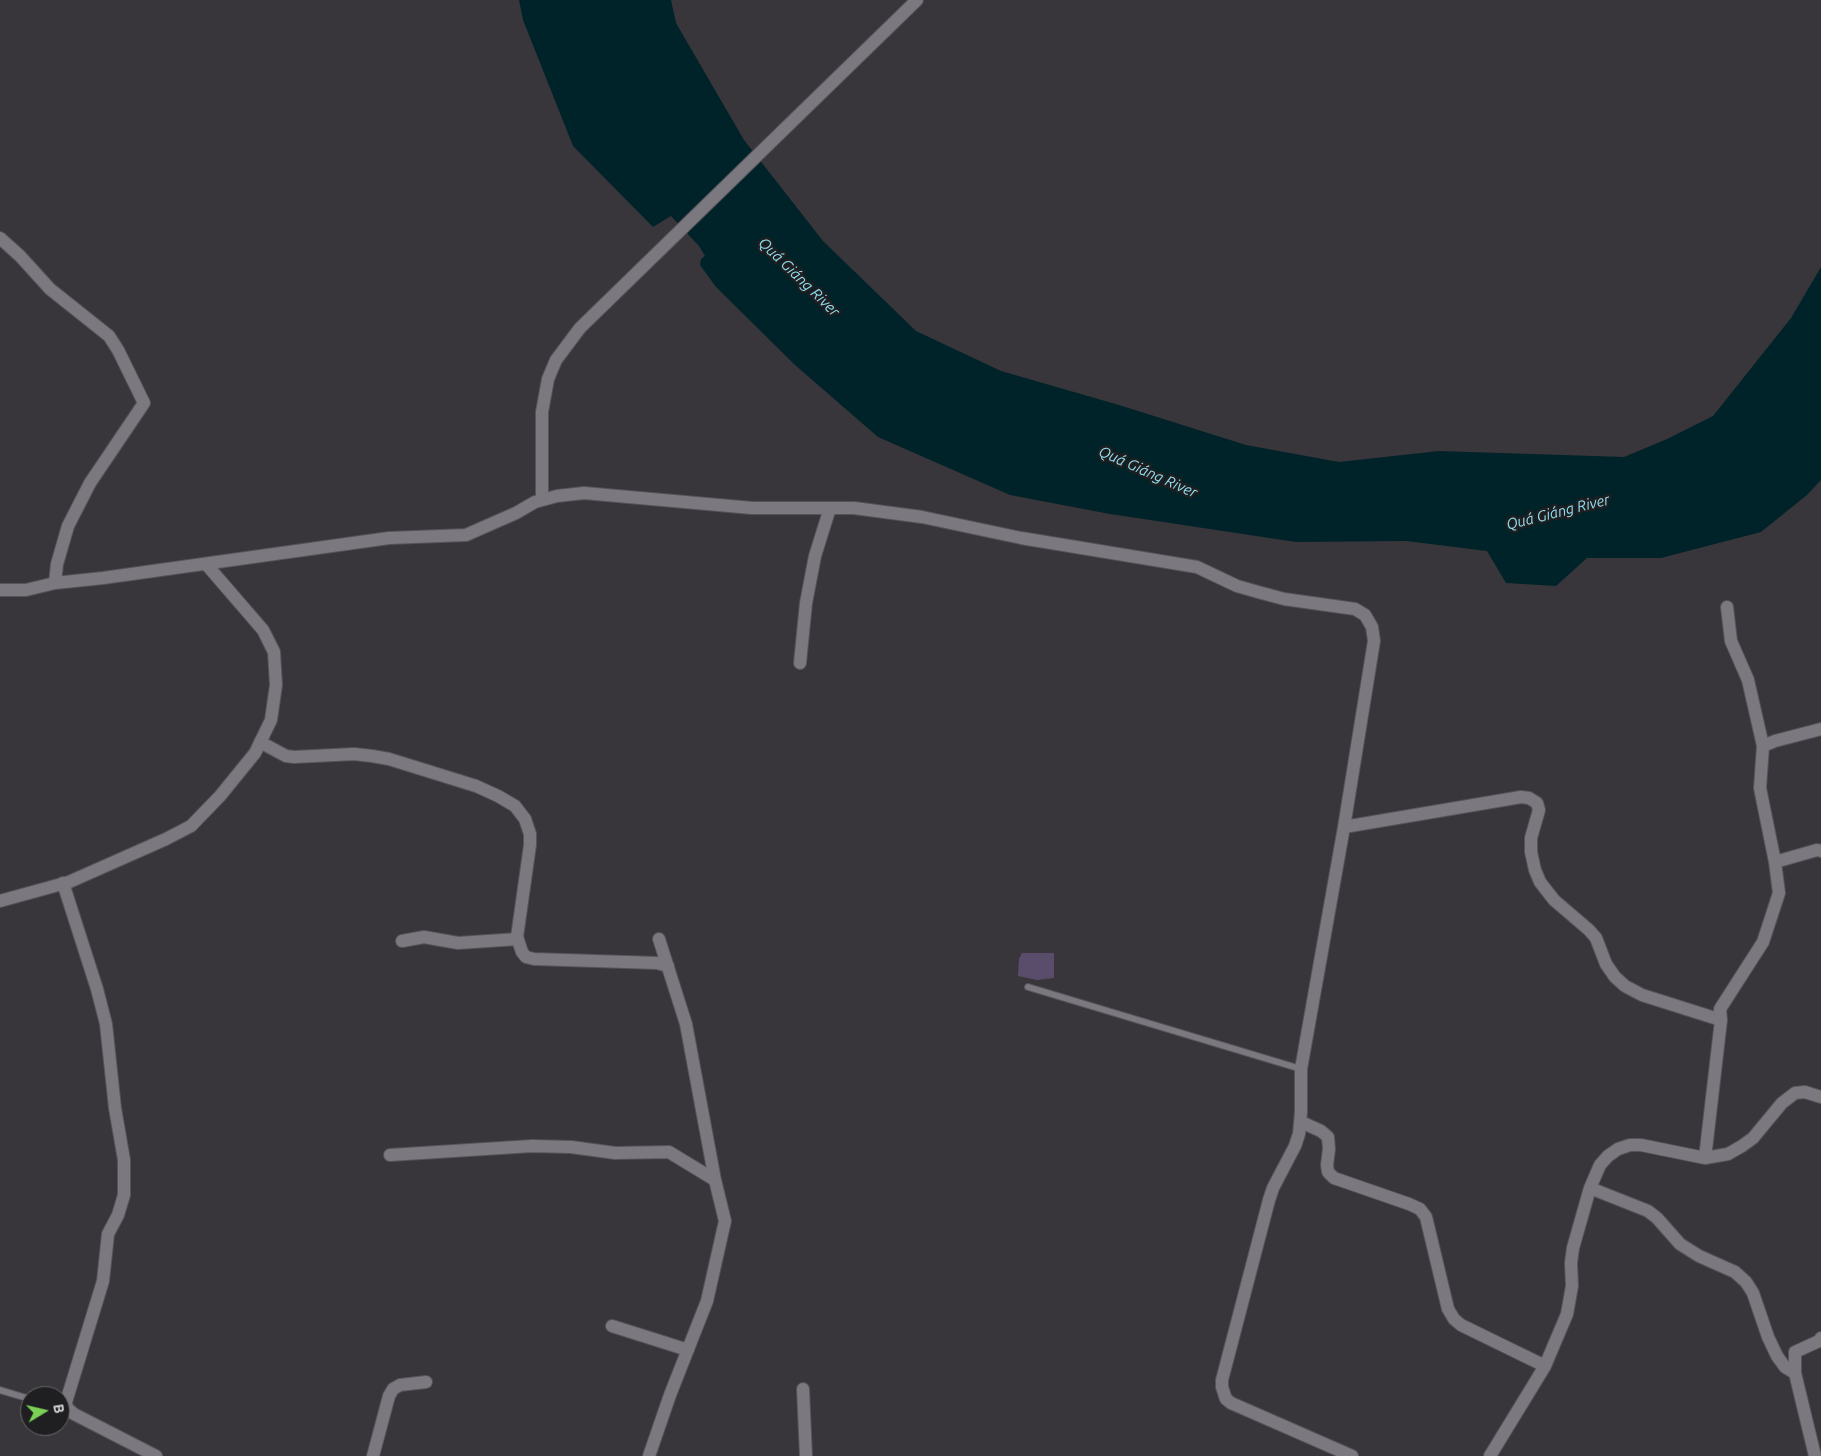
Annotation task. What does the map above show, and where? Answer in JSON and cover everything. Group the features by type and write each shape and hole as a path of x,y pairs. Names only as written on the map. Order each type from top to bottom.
{"street":[{"path":"542,500 542,412 548,379 553,366 580,328 917,0"},
{"path":"0,238 20,256 50,289 109,336 144,403 90,483 68,526 57,564 55,583"},
{"path":"0,590 26,590 55,583 390,538 466,535 542,500 584,493 752,508 854,508 922,517 1021,538 1197,567 1237,586 1284,598 1355,609 1365,615 1372,627 1374,641 1344,827 1301,1069 1301,1122 1295,1146 1273,1188 1269,1200 1222,1387 1226,1399 1231,1403 1352,1456"},
{"path":"800,663 806,603 815,556 830,508"},
{"path":"0,901 63,884 191,826 220,796 255,753 271,720 276,685 274,652 263,630 206,564"},
{"path":"1705,1158 1721,1020 1720,1009 1762,942 1779,893 1775,862 1760,788 1763,746 1748,680 1731,641 1727,607"},
{"path":"1763,746 1775,741 1821,730"},
{"path":"260,742 286,756 294,758 354,754 389,759 476,786 498,796 514,806 525,819 530,834 518,940 526,957 534,959 657,962 668,966"},
{"path":"1344,827 1521,797 1529,798 1537,803 1539,810 1531,838 1531,845 1535,870 1540,882 1554,900 1590,930 1596,938 1606,964 1615,977 1642,996 1721,1020"},
{"path":"1775,862 1817,850 1821,851"},
{"path":"63,884 97,989 106,1024 115,1108 124,1160 124,1195 118,1215 108,1234 102,1281 70,1388"},
{"path":"402,942 424,937 458,943 518,940"},
{"path":"649,1456 708,1301 725,1221 715,1180 686,1024 659,939"},
{"path":"1490,1456 1545,1366 1569,1307 1572,1286 1571,1262 1573,1248 1590,1188 1600,1165 1608,1156 1618,1149 1641,1145 1705,1158 1728,1154 1753,1138 1782,1103 1795,1093 1805,1092 1821,1096"},
{"path":"1301,1122 1321,1131 1328,1137 1328,1172 1334,1178 1409,1204 1420,1210 1426,1217 1448,1309 1454,1319 1461,1325 1545,1366"},
{"path":"390,1155 532,1146 571,1147 615,1152 669,1152 715,1180"},
{"path":"1590,1188 1648,1211 1657,1218 1680,1244 1699,1256 1735,1272 1746,1282 1756,1300 1768,1337 1784,1368 1795,1373"},
{"path":"612,1326 688,1350"},
{"path":"1815,1456 1795,1373 1795,1352 1819,1341 1821,1338"},
{"path":"373,1456 389,1396 393,1389 400,1385 426,1382"},
{"path":"803,1389 806,1456"},
{"path":"70,1411 156,1456"}],"lane":[{"path":"1028,987 1301,1069"},
{"path":"0,1390 20,1396"}],"water":[{"name":"Quá Giáng River","path":"519,0 671,0 676,23 744,140 823,241 916,331 1001,371 1119,405 1246,445 1339,462 1439,451 1624,457 1667,439 1713,416 1791,318 1821,267 1821,480 1807,495 1761,532 1661,558 1587,558 1556,586 1506,583 1487,551 1406,541 1296,542 1110,514 1010,495 878,437 795,365 716,287 700,265 701,259 705,256 699,246 671,216 653,227 573,146 523,20"}],"building":[{"path":"1022,953 1054,953 1054,978 1037,980 1018,976 1019,959"}]}
